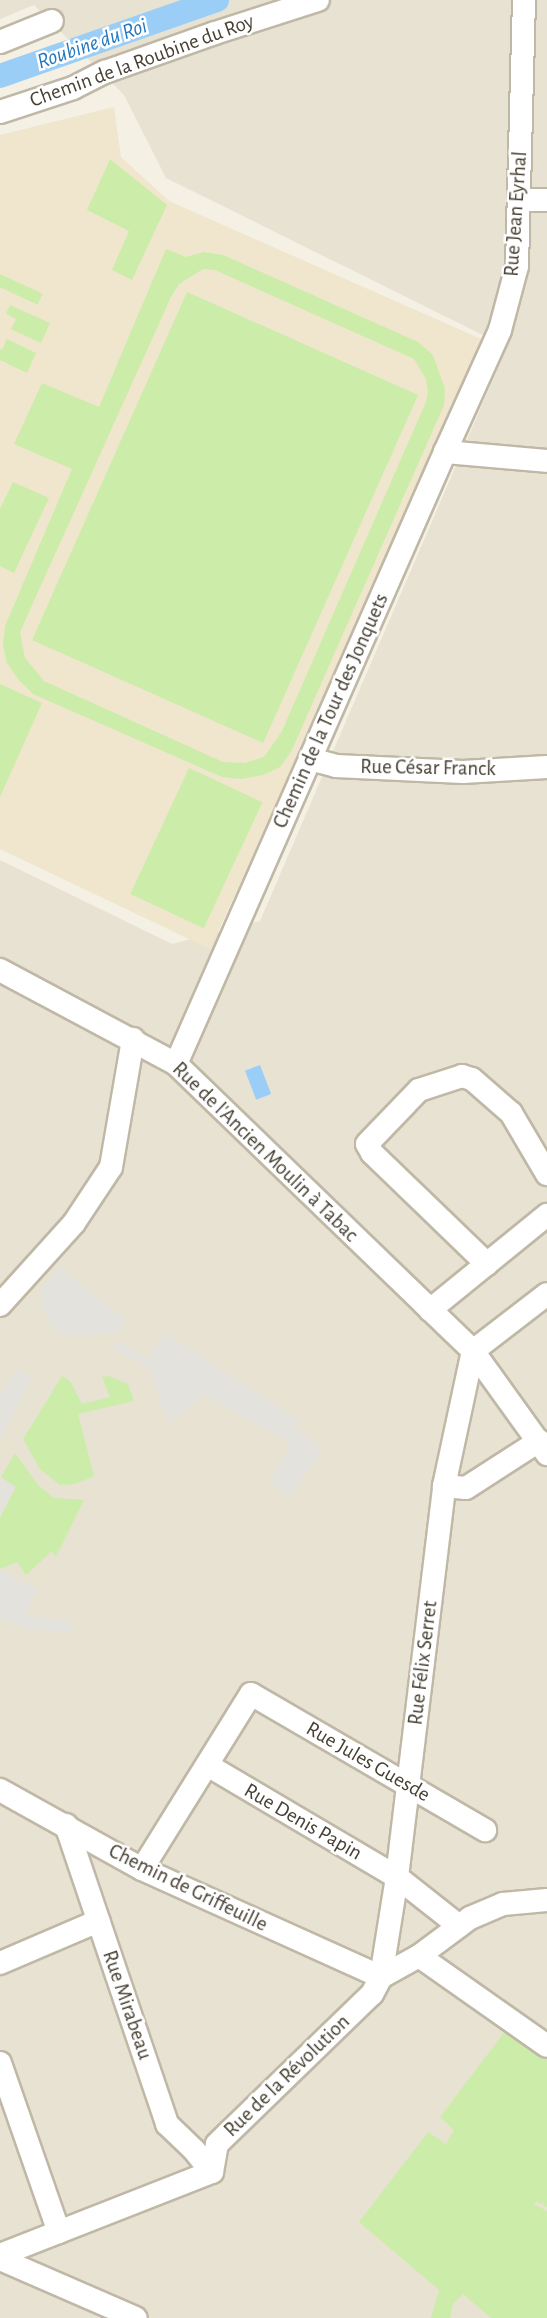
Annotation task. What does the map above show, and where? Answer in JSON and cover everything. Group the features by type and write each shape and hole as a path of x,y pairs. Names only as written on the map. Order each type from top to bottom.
{"street":[{"name":"Chemin de la Roubine du Roy","path":"0,112 73,88 105,72 215,33 318,0"},
{"name":"Rue Jean Eyrhal","path":"445,452 500,330 517,266 524,0"},
{"path":"0,42 52,16"},
{"path":"520,200 547,200"},
{"path":"445,452 547,461"},
{"name":"Chemin de la Tour des Jonquets","path":"176,1064 445,452"},
{"name":"Rue César Franck","path":"310,759 336,766 463,772 547,767"},
{"name":"Rue de l'Ancien Moulin à Tabac","path":"0,970 176,1064 472,1351 543,1448"},
{"path":"0,1305 74,1223 111,1167 133,1039"},
{"path":"487,1264 372,1153 367,1144 419,1090 462,1076 472,1079 511,1113 547,1174"},
{"path":"430,1310 547,1215"},
{"path":"472,1351 547,1294"},
{"name":"Rue Félix Serret","path":"381,1977 397,1877 444,1486 472,1351"},
{"path":"444,1486 466,1488 543,1448"},
{"name":"Rue Jules Guesde","path":"208,1766 251,1694 485,1830"},
{"path":"142,1869 208,1766"},
{"name":"Rue Denis Papin","path":"208,1766 397,1877 459,1926"},
{"name":"Chemin de Griffeuille","path":"0,1790 142,1869 381,1977"},
{"name":"Rue Mirabeau","path":"66,1825 167,2124 212,2172"},
{"path":"381,1977 419,1956 470,1918 503,1904 547,1900"},
{"path":"0,1963 98,1921"},
{"path":"419,1956 547,2046"},
{"name":"Rue de la Révolution","path":"212,2172 217,2144 367,2000 381,1977"},
{"path":"0,2062 59,2232"},
{"path":"0,2257 212,2172"},
{"path":"0,2257 136,2318"}],"shaded area":[{"path":"0,0 547,0 547,2318 0,2318 0,860 172,944 260,921 507,347 166,178 124,95 34,5 0,19"},
{"path":"114,107 121,157 169,201 488,342 210,949 0,849 0,135"},
{"path":"59,1267 126,1320 120,1332 74,1336 58,1332 48,1321 42,1307 42,1287"},
{"path":"164,1332 299,1420 296,1426 323,1450 289,1498 269,1483 291,1443 205,1396 168,1423 149,1368 114,1349 117,1341 148,1358"},
{"path":"16,1368 32,1378 0,1440 0,1396"},
{"path":"0,1478 16,1487 0,1517"},
{"path":"0,1570 38,1590 26,1615 72,1621 71,1632 25,1629 0,1618"}],"green space":[{"path":"110,159 167,205 132,280 112,270 129,231 87,210"},
{"path":"166,249 186,257 204,252 223,255 418,342 433,355 445,389 444,405 291,752 280,767 263,775 241,779 222,777 33,694 18,679 7,663 3,645 5,626 72,469 14,444 42,383 99,407","holes":["203,269 215,270 414,359 426,379 428,392 426,402 282,731 264,757 245,763 223,762 44,681 25,658 20,632 171,297 179,284"]},
{"path":"0,274 43,294 38,305 0,287"},
{"path":"187,292 418,395 263,743 32,640"},
{"path":"10,305 50,323 41,343 11,329 16,319 6,314"},
{"path":"7,339 36,353 27,373 0,360 0,349 2,350"},
{"path":"13,482 49,498 14,573 0,566 0,509"},
{"path":"0,684 42,703 0,797"},
{"path":"189,768 262,802 204,928 130,894"},
{"path":"62,1376 70,1381 82,1404 110,1397 102,1377 109,1376 128,1384 134,1401 78,1414 94,1476 75,1484 60,1485 40,1469 23,1439"},
{"path":"15,1453 38,1485 54,1498 84,1500 56,1557 52,1551 26,1575 17,1562 0,1569 0,1517 15,1487 1,1477"},
{"path":"506,2030 547,2058 547,2207 536,2201 534,2204 547,2211 547,2318 491,2318 463,2294 453,2304 450,2318 431,2318 439,2290 359,2222 428,2132 446,2144 454,2130 440,2117"}],"water":[{"path":"260,1065 271,1094 256,1100 245,1071"}],"waterway":[{"name":"Roubine du Roi","path":"0,76 217,0"}]}
